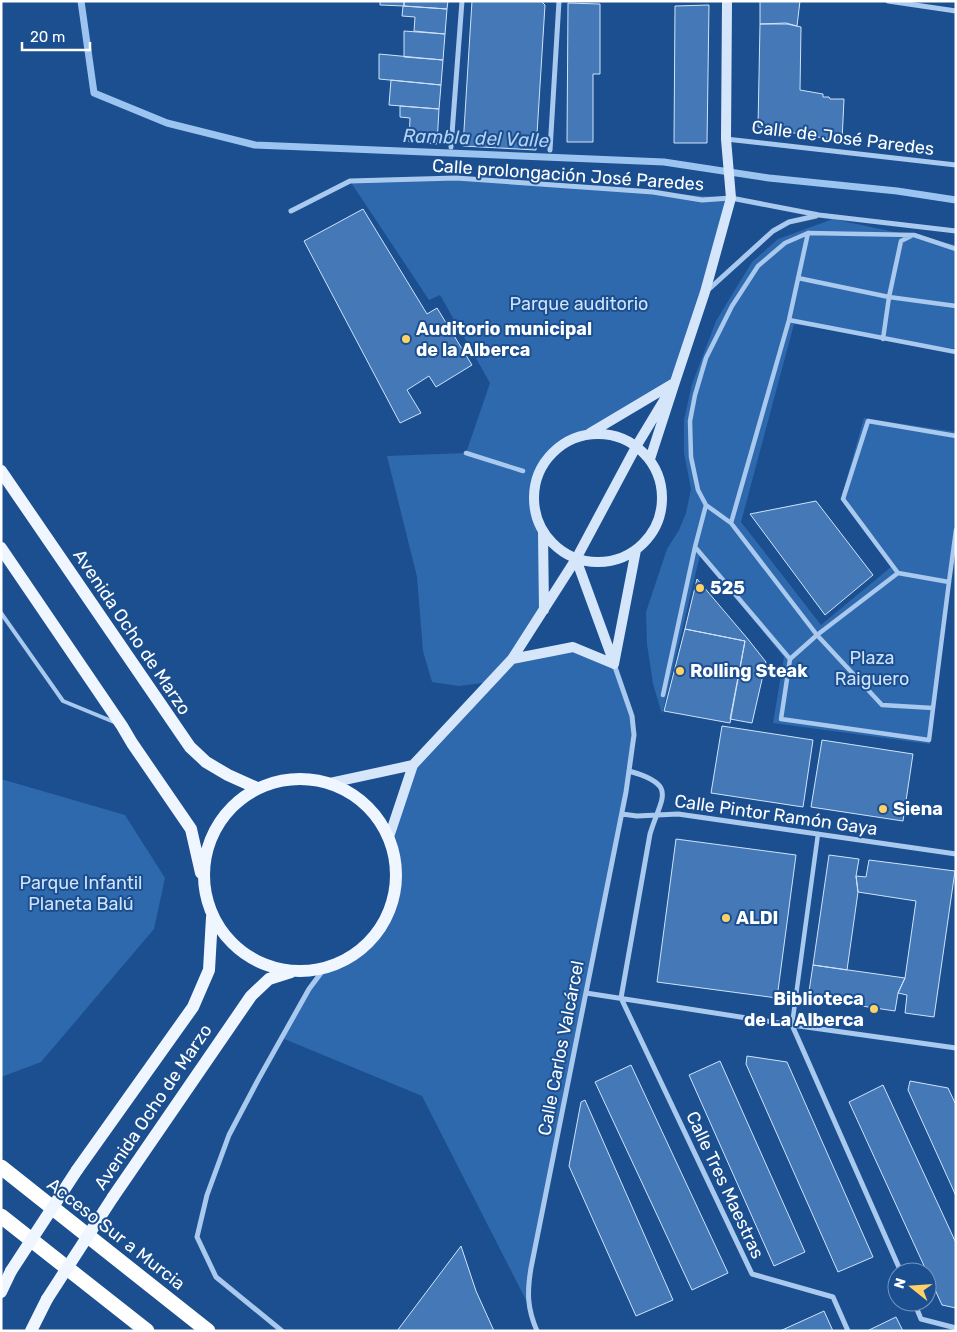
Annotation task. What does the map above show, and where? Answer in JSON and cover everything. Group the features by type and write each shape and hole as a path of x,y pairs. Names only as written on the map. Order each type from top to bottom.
{"highway":[{"name":"Acceso Sur a Murcia","path":"1,1167 208,1331"},
{"path":"1,1216 147,1331"}],"main road":[{"path":"650,459 674,382 706,292 731,198 726,138 728,1"},
{"path":"590,434 674,382"},
{"path":"390,834 413,765 512,660 576,559 637,445 674,382"},
{"path":"543,532 558,549 576,559 594,562 616,560 636,550 652,534 657,524 662,502 660,480 650,459 637,445 612,434 590,434 568,440 550,454 541,467 534,488 535,511 543,532 544,610"},
{"name":"Avenida Ocho de Marzo","path":"1,471 190,747 206,762 228,775 257,788"},
{"path":"1,548 191,829 212,917 231,944 258,963 291,972 324,970 358,953 381,928 395,897 397,864 390,834 367,804 330,783"},
{"path":"614,664 636,550"},
{"path":"576,559 614,664"},
{"path":"512,660 573,647 614,664"},
{"path":"203,884 207,846 223,816 257,788 289,778 330,783 413,765"},
{"name":"Avenida Ocho de Marzo","path":"1,1292 11,1271 77,1170 193,1007 209,970 212,917"},
{"name":"Avenida Ocho de Marzo","path":"31,1331 47,1300 113,1197 251,996 269,979 291,972"}],"street":[{"path":"450,147 462,1"},
{"path":"550,150 559,1"},
{"path":"888,1 956,11"},
{"name":"Calle de José Paredes","path":"726,138 956,165"},
{"name":"Calle prolongación José Paredes","path":"291,211 350,181 456,178 653,192 702,200 731,198"},
{"path":"731,198 819,215 956,231"},
{"path":"706,292 773,231 789,222 819,215"},
{"path":"731,523 789,320 808,233"},
{"path":"933,708 882,704 817,635 731,523 706,505 698,490 691,457 690,422 695,395 706,358 732,306 758,266 785,243 808,233 914,236 956,249"},
{"path":"883,338 900,240 914,236"},
{"path":"798,278 889,297 956,306"},
{"path":"789,320 956,352"},
{"path":"949,582 898,573 843,499 868,420 956,436"},
{"path":"466,453 522,470"},
{"path":"663,695 706,505"},
{"path":"898,573 817,635 790,659 781,719 929,740 956,530"},
{"path":"695,547 790,659"},
{"name":"Calle Carlos Valcárcel","path":"537,1331 528,1304 528,1282 622,814 634,735 632,716 614,664"},
{"path":"621,998 650,834 663,797 660,787 654,780 629,771"},
{"name":"Calle Pintor Ramón Gaya","path":"622,814 637,816 678,814 956,854"},
{"path":"818,834 792,1025 897,1262"},
{"path":"282,1331 216,1278 197,1237 207,1195 230,1135 258,1080 309,990 324,970"},
{"path":"586,993 956,1048"},
{"name":"Calle Tres Maestras","path":"621,998 752,1274 833,1297 848,1331"},
{"path":"918,1312 921,1319 956,1328"}],"lane":[{"path":"1,613 63,701 122,726"}],"green space":[{"name":"Parque auditorio","path":"456,178 731,198 675,382 589,433 568,441 550,454 541,467 534,488 535,511 543,532 544,610 513,659 573,647 614,664 632,716 631,758 531,1268 528,1304 422,1096 282,1038 324,969 358,953 381,928 395,897 397,864 390,834 413,765 490,682 459,686 432,682 423,651 417,577 387,456 466,453 490,383 440,295 429,300 350,181"},
{"name":"Plaza Raiguero","path":"833,219 956,245 956,349 794,324 741,522 821,625 891,567 841,499 864,418 956,432 956,544 933,708 930,744 773,723 784,657 700,555 662,714 653,684 647,644 646,612 667,549 679,530 686,513 691,489 684,453 684,420 692,384 716,321 752,262 778,239"},
{"name":"Parque Infantil Planeta Balú","path":"1,779 125,815 165,878 154,929 41,1062 1,1077"}],"building":[{"path":"380,1 404,1 404,6 380,5"},
{"path":"404,1 448,1 447,9 404,6"},
{"path":"472,1 541,1 545,5 536,150 463,146"},
{"path":"760,1 800,1 797,26 786,23 760,24"},
{"path":"568,3 600,4 600,74 593,74 593,142 567,142"},
{"path":"709,5 707,143 674,143 675,6"},
{"path":"403,6 447,9 445,34 414,31 415,17 402,16"},
{"path":"760,24 787,24 801,27 800,90 823,94 823,97 829,97 830,99 844,99 842,141 758,127"},
{"path":"404,31 445,34 443,60 404,57"},
{"path":"379,54 443,60 441,85 379,79"},
{"path":"391,80 441,85 439,109 389,105"},
{"path":"400,106 439,109 437,144 409,142 410,118 400,117"},
{"name":"Auditorio municipal de la Alberca","path":"363,209 427,314 437,308 472,365 436,387 429,376 407,390 421,413 400,423 304,241"},
{"path":"816,501 873,575 825,615 750,514"},
{"path":"697,579 766,662 752,723 730,719 745,641 685,629"},
{"path":"685,629 745,641 730,723 664,711"},
{"path":"722,726 813,740 803,807 711,793"},
{"path":"822,740 913,754 903,821 811,807"},
{"name":"ALDI","path":"676,839 796,855 777,998 657,982"},
{"path":"829,855 859,859 856,876 858,892 847,970 813,965"},
{"path":"869,860 955,871 934,1017 905,1013 907,995 898,993 905,978 916,901 858,892 856,876 866,877"},
{"path":"813,965 905,978 898,993 895,1011 808,998"},
{"path":"747,1056 787,1062 873,1257 838,1272 746,1064"},
{"path":"720,1061 805,1252 774,1266 689,1075"},
{"path":"631,1065 728,1273 692,1290 595,1082"},
{"path":"910,1081 948,1088 956,1105 956,1196 908,1090"},
{"path":"883,1085 956,1243 956,1308 942,1305 937,1294 937,1262 922,1262 849,1102"},
{"path":"585,1100 673,1300 636,1316 569,1166 581,1102"},
{"path":"461,1246 476,1291 494,1331 397,1331"},
{"path":"824,1311 833,1331 780,1331"},
{"path":"896,1317 903,1331 867,1331"}],"waterway":[{"name":"Rambla del Valle","path":"81,1 94,93 167,123 255,145 664,162 769,178 897,191 956,200"}],"place":[{"name":"Auditorio municipal de la Alberca","path":"406,339"},
{"name":"525","path":"700,588"},
{"name":"Rolling Steak","path":"680,671"},
{"name":"Siena","path":"883,809"},
{"name":"ALDI","path":"726,918"},
{"name":"Biblioteca de La Alberca","path":"874,1009"}]}
